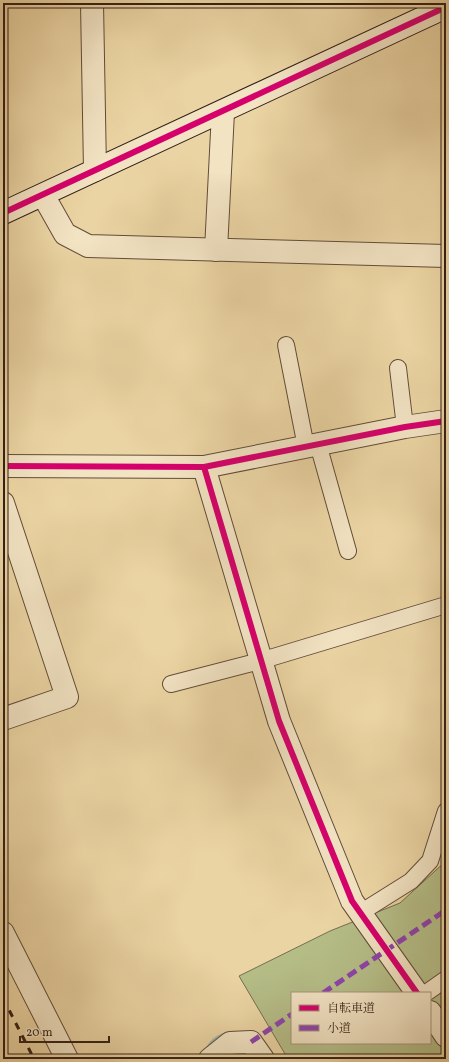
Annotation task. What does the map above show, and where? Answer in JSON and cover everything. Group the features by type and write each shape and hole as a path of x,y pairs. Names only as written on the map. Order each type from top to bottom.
{"street":[{"path":"92,3 95,170"},
{"path":"3,213 446,7"},
{"path":"216,250 223,112"},
{"path":"43,195 65,234 88,246 446,256"},
{"path":"3,466 204,467 405,427 446,421"},
{"path":"204,467 260,661 279,721 352,901 416,992"},
{"path":"3,503 67,697 3,719"},
{"path":"3,933 67,1059"},
{"path":"431,1014 446,1036"},
{"path":"210,1059 230,1043 250,1042 261,1058"}],"lane":[{"path":"286,345 312,446 348,551"},
{"path":"398,368 405,427"},
{"path":"170,684 260,661 446,605"},
{"path":"360,913 411,881 430,861 446,811"},
{"path":"427,992 446,979"}],"green space":[{"path":"446,861 446,1059 288,1059 239,976 330,931 400,903"}],"railway":[{"path":"3,998 34,1059"},
{"path":"3,1048 8,1059"}],"marked path":[{"path":"324,992 446,910"},
{"path":"251,1042 291,1015"}],"cycle path":[{"path":"3,213 446,7"},
{"path":"3,466 204,467 405,427 446,421"},
{"path":"204,467 279,721 352,901 416,992"}]}
